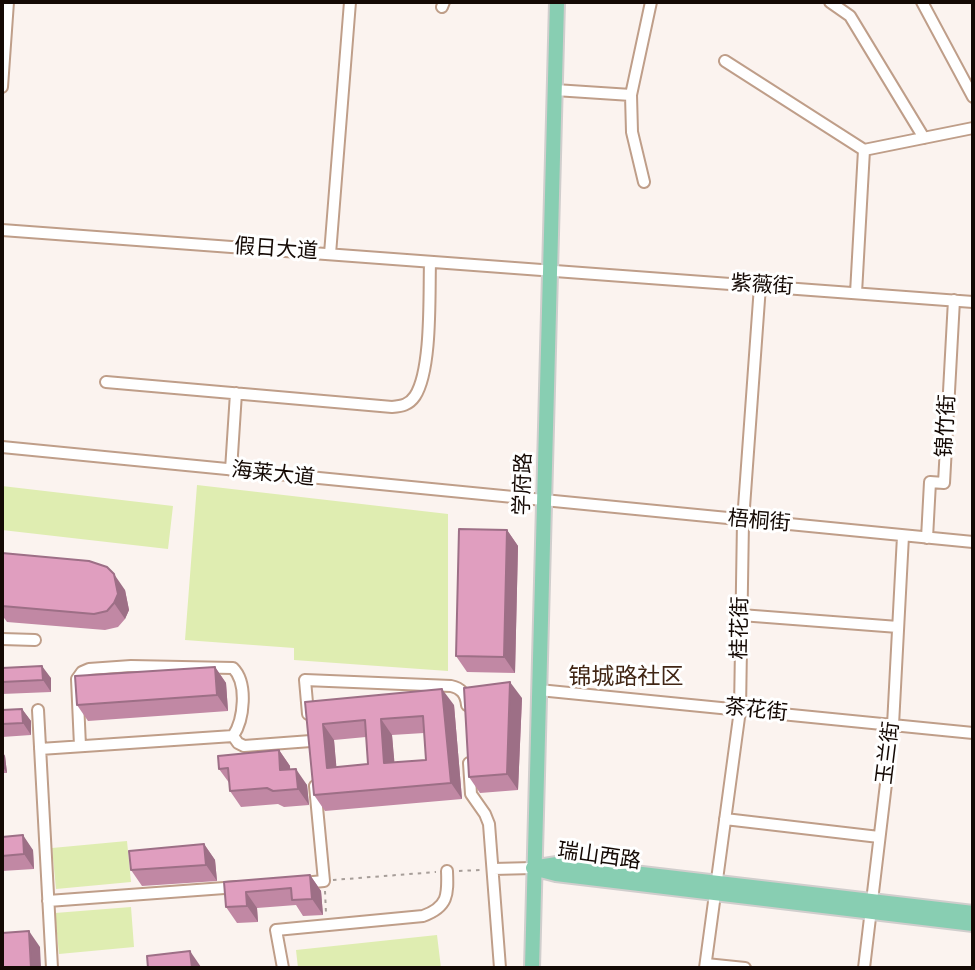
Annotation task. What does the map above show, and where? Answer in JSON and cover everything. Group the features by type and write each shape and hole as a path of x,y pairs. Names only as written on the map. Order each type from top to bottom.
{"main road":[{"name":"学府路","path":"532,968 557,2"},
{"name":"瑞山西路","path":"533,868 556,874 715,888 870,906 973,913"},
{"name":"瑞山西路","path":"870,906 973,925"}],"street":[{"path":"2,87 8,2"},
{"path":"330,254 350,2"},
{"path":"644,182 632,132 631,95 651,2"},
{"path":"830,2 850,16 924,138"},
{"path":"922,2 973,97"},
{"path":"725,61 864,150 973,128"},
{"path":"555,90 631,95"},
{"path":"856,293 864,150"},
{"name":"假日大道","path":"2,230 550,271"},
{"path":"106,382 392,408 405,406 415,397 425,365 430,262"},
{"name":"紫薇街","path":"550,271 973,302"},
{"name":"桂花街","path":"705,966 740,710 743,521 760,286"},
{"name":"锦竹街","path":"927,538 930,482 944,483 954,300"},
{"path":"231,470 236,393"},
{"name":"海莱大道","path":"2,447 545,502"},
{"name":"梧桐街","path":"545,502 973,542"},
{"name":"玉兰街","path":"864,968 893,725 903,536"},
{"path":"741,615 898,627"},
{"path":"2,639 35,640"},
{"path":"80,746 77,678 89,669 131,666 233,668 240,679 243,716 233,736"},
{"path":"312,754 305,680 451,686 460,688 464,693 467,713"},
{"name":"茶花街","path":"539,690 973,733"},
{"path":"38,709 52,968"},
{"path":"40,749 233,736"},
{"path":"233,736 244,746 311,741"},
{"path":"468,750 471,794 489,824 500,968"},
{"path":"296,883 324,881 314,779"},
{"path":"725,819 879,837"},
{"path":"493,869 533,868"},
{"path":"283,968 276,930 422,916 442,905 447,896 447,871"},
{"path":"48,901 255,886"},
{"path":"705,966 745,968"}],"path":[{"path":"327,925 324,881 493,869"}],"green space":[{"path":"197,485 448,514 448,671 294,660 294,648 185,640"},
{"path":"2,486 173,506 168,549 2,530"},
{"path":"127,841 131,882 56,889 52,848"},
{"path":"131,907 134,947 59,954 55,913"},
{"path":"437,935 441,968 298,968 296,950"}],"building":[{"path":"459,529 507,530 504,657 456,656"},
{"path":"2,553 89,561 107,567 114,574 118,594 107,611 94,614 2,606"},
{"path":"42,666 43,680 2,682 2,668"},
{"path":"215,667 217,695 77,705 75,676"},
{"path":"510,682 507,774 469,777 464,688"},
{"path":"442,689 451,783 314,795 305,702","holes":["423,716 426,760 384,763 381,719","365,720 368,764 327,768 323,724"]},
{"path":"22,709 23,723 2,724 2,710"},
{"path":"279,750 280,770 296,769 298,789 230,791 228,768 219,769 218,756"},
{"path":"23,835 24,854 2,856 2,837"},
{"path":"204,844 206,865 131,870 129,851"},
{"path":"310,875 312,899 292,900 291,888 246,892 247,906 226,907 224,882"},
{"path":"29,931 31,968 2,968 2,933"},
{"path":"190,951 192,968 148,968 147,956"}],"district":[{"name":"锦城路社区","path":"626,678"}]}
